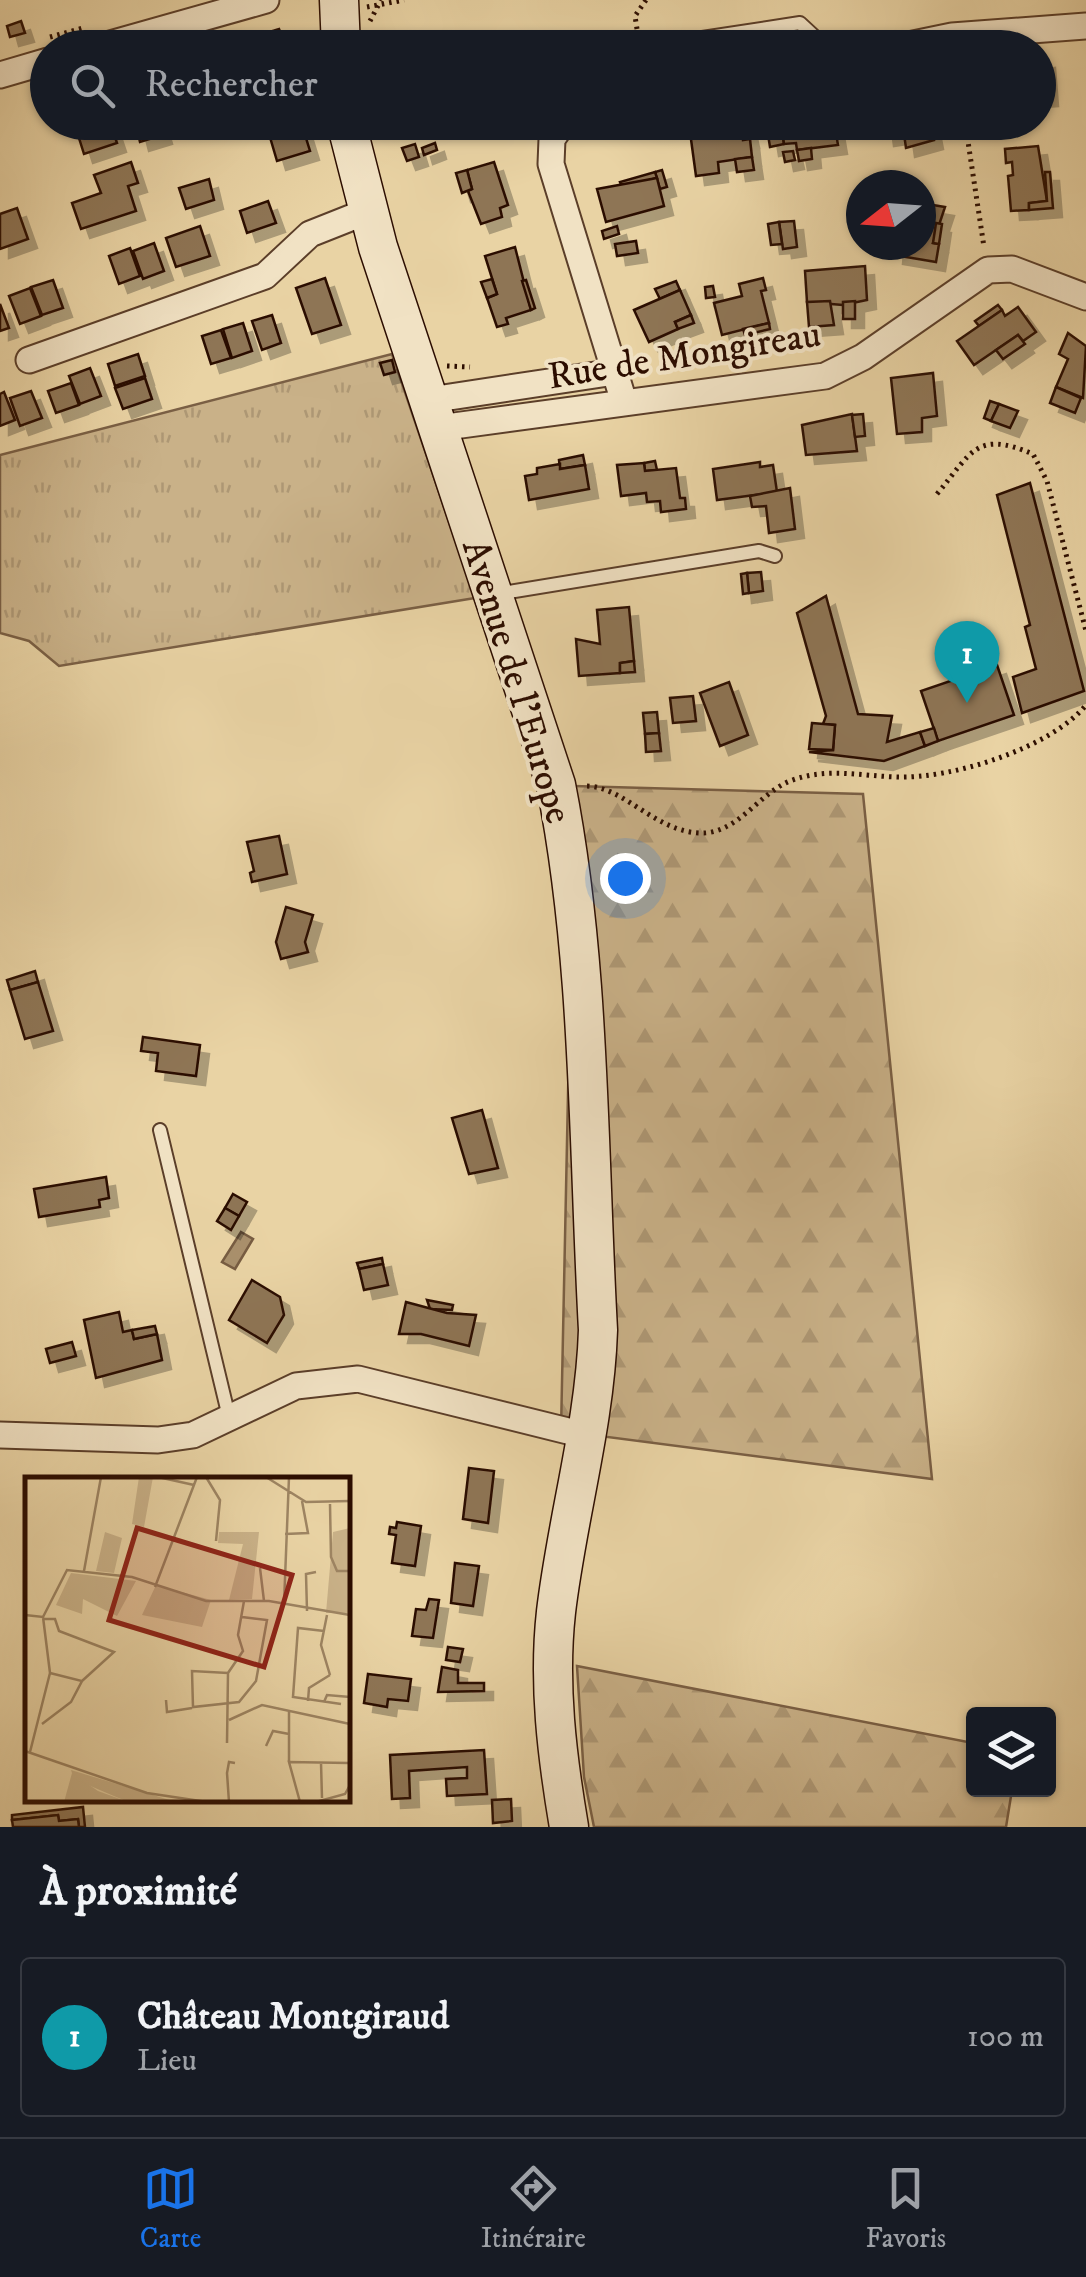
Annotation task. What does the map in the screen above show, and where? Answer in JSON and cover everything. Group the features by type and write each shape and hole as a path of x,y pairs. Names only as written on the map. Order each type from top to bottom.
{"street":[{"path":"160,30 266,0"},
{"path":"339,0 340,30"},
{"path":"1032,30 1086,26"},
{"path":"0,74 30,66"},
{"name":"Avenue de l'Europe","path":"350,140 368,210 556,785 575,911 598,1330 596,1382 556,1615 554,1722 570,1827"},
{"path":"552,140 551,164 624,402"},
{"path":"30,360 265,276 310,234 368,210"},
{"path":"988,270 1012,269 1086,297"},
{"name":"Rue de Mongireau","path":"434,414 624,402 825,376 864,358 988,270"},
{"name":"Rue de Mongireau","path":"434,414 614,372"},
{"path":"0,1434 158,1440 193,1435 296,1386 358,1379 584,1435"}],"lane":[{"path":"750,30 800,23 808,30"},
{"path":"491,594 759,550 774,556"},
{"path":"160,1130 229,1417"}],"path":[{"path":"636,30 636,16 646,0"},
{"path":"968,140 988,270"},
{"path":"938,494 976,447 1004,442 1033,454 1047,481 1086,631"},
{"path":"556,785 601,787 654,822 701,834 746,816 787,782 829,771 901,778 948,771 1048,739 1086,705"}],"green space":[{"path":"392,354 475,598 59,666 29,641 0,633 0,455"},
{"path":"537,785 863,794 932,1479 561,1431 569,1046 555,874"},
{"path":"577,1666 966,1742 966,1797 1011,1797 1006,1827 594,1827 584,1777"}],"shaded area":[{"path":"241,1232 253,1239 235,1269 222,1262"}],"building":[{"path":"21,21 25,33 10,37 7,26"},
{"path":"80,140 116,140 117,143 84,154"},
{"path":"271,140 307,140 310,151 277,161"},
{"path":"691,140 750,140 752,157 718,162 719,173 696,176"},
{"path":"769,140 783,140 784,144 770,147"},
{"path":"783,140 837,140 838,145 797,150 796,143 784,144"},
{"path":"905,140 934,140 906,148"},
{"path":"435,143 437,150 424,155 422,148"},
{"path":"415,144 419,157 407,161 402,148"},
{"path":"1038,146 1047,201 1029,203 1029,210 1011,211 1008,176 1013,175 1012,162 1006,163 1005,149"},
{"path":"811,148 812,159 799,161 797,150"},
{"path":"793,151 795,160 785,162 783,152"},
{"path":"752,157 754,170 737,172 735,159"},
{"path":"131,162 138,183 128,186 136,211 81,229 72,203 101,193 94,175"},
{"path":"494,162 508,205 500,208 502,217 481,224 468,191 472,189 467,170"},
{"path":"467,170 472,189 462,193 456,173"},
{"path":"662,170 667,187 660,189 655,172"},
{"path":"655,172 657,178 622,187 620,182"},
{"path":"1045,172 1050,172 1053,208 1029,210 1029,203 1047,201"},
{"path":"657,178 664,206 606,222 597,189"},
{"path":"209,179 214,200 186,209 179,188"},
{"path":"268,201 276,223 247,233 240,211"},
{"path":"936,206 945,207 936,234"},
{"path":"17,208 28,239 0,249 0,214"},
{"path":"794,221 797,247 783,249 779,222"},
{"path":"779,222 782,244 771,245 768,224"},
{"path":"936,223 942,224 939,244 936,244"},
{"path":"200,226 210,256 176,267 166,238"},
{"path":"617,226 619,234 604,239 602,231"},
{"path":"636,241 638,253 617,256 615,244"},
{"path":"154,243 164,271 143,279 133,251"},
{"path":"515,247 531,310 506,318 508,324 497,327 487,298 497,294 485,256"},
{"path":"130,248 140,276 119,284 109,256"},
{"path":"865,266 867,300 843,305 807,302 805,271"},
{"path":"325,278 341,325 312,334 296,288"},
{"path":"763,278 766,290 761,291 769,323 722,335 714,303 742,296 739,284"},
{"path":"492,279 497,294 487,298 481,282"},
{"path":"53,280 63,308 42,315 31,287"},
{"path":"526,280 535,308 531,310 522,281"},
{"path":"676,281 680,290 660,299 655,289"},
{"path":"713,286 715,297 706,298 705,287"},
{"path":"30,288 41,316 20,324 9,296"},
{"path":"680,290 691,315 675,322 678,329 649,342 634,310"},
{"path":"830,301 834,325 809,327 807,302"},
{"path":"855,301 855,319 843,319 843,302"},
{"path":"0,304 9,328 0,331"},
{"path":"998,305 1002,310 979,326 975,321"},
{"path":"1018,307 1036,332 1023,341 1018,335 974,365 957,341 1002,310 1005,316"},
{"path":"272,315 281,343 262,350 252,321"},
{"path":"691,315 694,323 678,329 675,322"},
{"path":"243,323 252,351 232,358 223,329"},
{"path":"769,323 770,329 745,335 743,329"},
{"path":"221,330 231,358 211,364 202,336"},
{"path":"1068,333 1086,346 1083,398 1056,387 1068,359 1059,354"},
{"path":"1018,335 1025,344 1003,359 996,350"},
{"path":"138,354 145,376 115,386 108,364"},
{"path":"392,360 395,372 384,375 380,363"},
{"path":"90,368 101,396 80,404 69,376"},
{"path":"933,373 937,416 922,418 922,432 897,434 891,378"},
{"path":"145,378 152,399 123,409 115,388"},
{"path":"71,383 79,405 56,413 48,391"},
{"path":"1056,387 1081,398 1075,413 1050,403"},
{"path":"31,391 42,418 20,426 10,398"},
{"path":"4,392 15,420 0,426 0,394"},
{"path":"990,401 999,404 991,421 984,418"},
{"path":"999,404 1018,411 1010,428 991,421"},
{"path":"852,414 857,451 806,455 802,425"},
{"path":"863,414 865,436 855,437 852,415"},
{"path":"583,455 585,465 560,469 559,460"},
{"path":"655,461 657,470 645,471 644,463"},
{"path":"760,462 760,467 773,465 777,492 717,500 713,469"},
{"path":"644,463 645,471 676,468 680,498 685,498 686,509 661,512 660,501 647,502 646,493 621,496 617,465"},
{"path":"560,464 560,469 585,465 589,489 529,500 525,476 537,474 537,468"},
{"path":"1030,483 1084,691 1022,713 1013,677 1036,669 1025,627 1030,625 997,495"},
{"path":"790,488 795,529 769,533 766,506 752,507 750,496"},
{"path":"761,572 763,591 749,593 747,573"},
{"path":"747,573 749,593 743,594 741,574"},
{"path":"826,596 858,714 892,716 887,742 920,732 925,746 884,761 809,752 833,750 835,725 823,724 826,716 797,613"},
{"path":"629,607 634,661 620,663 620,673 579,676 576,639 600,644 597,610"},
{"path":"634,661 635,672 620,673 620,663"},
{"path":"997,665 1014,715 938,741 921,691"},
{"path":"729,682 748,735 720,746 700,693"},
{"path":"693,696 696,721 673,723 670,698"},
{"path":"657,712 659,733 645,734 643,713"},
{"path":"812,723 835,725 833,750 809,749"},
{"path":"934,728 938,741 925,746 920,732"},
{"path":"659,733 661,751 646,752 645,734"},
{"path":"279,836 287,874 252,882 250,873 254,871 247,842"},
{"path":"286,907 313,915 305,942 308,952 281,959 276,942"},
{"path":"35,971 38,982 10,990 7,980"},
{"path":"38,982 53,1031 25,1039 10,990"},
{"path":"143,1037 200,1045 196,1076 156,1071 158,1053 141,1051"},
{"path":"482,1110 498,1168 469,1174 452,1118"},
{"path":"106,1177 109,1198 99,1200 100,1207 39,1217 34,1189"},
{"path":"233,1194 247,1202 239,1216 225,1208"},
{"path":"225,1208 239,1216 231,1230 217,1221"},
{"path":"382,1258 383,1264 359,1269 357,1263"},
{"path":"383,1264 388,1285 364,1290 359,1269"},
{"path":"252,1280 280,1297 284,1315 267,1343 229,1320"},
{"path":"427,1300 453,1305 452,1310 430,1309"},
{"path":"406,1302 447,1313 476,1315 469,1346 421,1334 399,1334"},
{"path":"119,1312 123,1332 132,1330 134,1339 157,1334 162,1360 96,1378 84,1320"},
{"path":"155,1326 157,1334 134,1339 132,1330"},
{"path":"72,1342 76,1356 50,1363 46,1349"},
{"path":"469,1468 494,1471 488,1523 463,1519"},
{"path":"397,1522 421,1526 415,1566 392,1563 396,1535 389,1534 390,1527 396,1528"},
{"path":"455,1563 479,1566 473,1606 451,1603"},
{"path":"429,1599 439,1600 433,1638 412,1636 416,1609 426,1610"},
{"path":"448,1647 463,1649 460,1662 446,1660"},
{"path":"442,1667 458,1670 458,1683 484,1683 484,1691 438,1692"},
{"path":"368,1674 411,1679 408,1701 388,1699 387,1707 364,1703"},
{"path":"484,1750 487,1794 447,1796 446,1779 467,1778 467,1767 409,1771 410,1798 392,1799 390,1755"},
{"path":"511,1799 512,1821 493,1823 492,1800"},
{"path":"83,1807 85,1827 79,1827 78,1819 59,1821 58,1815 12,1820 12,1815"},
{"path":"58,1815 59,1821 78,1819 79,1827 13,1827 12,1820"}],"place":[{"name":"Château Montgiraud","path":"967,703"}]}
